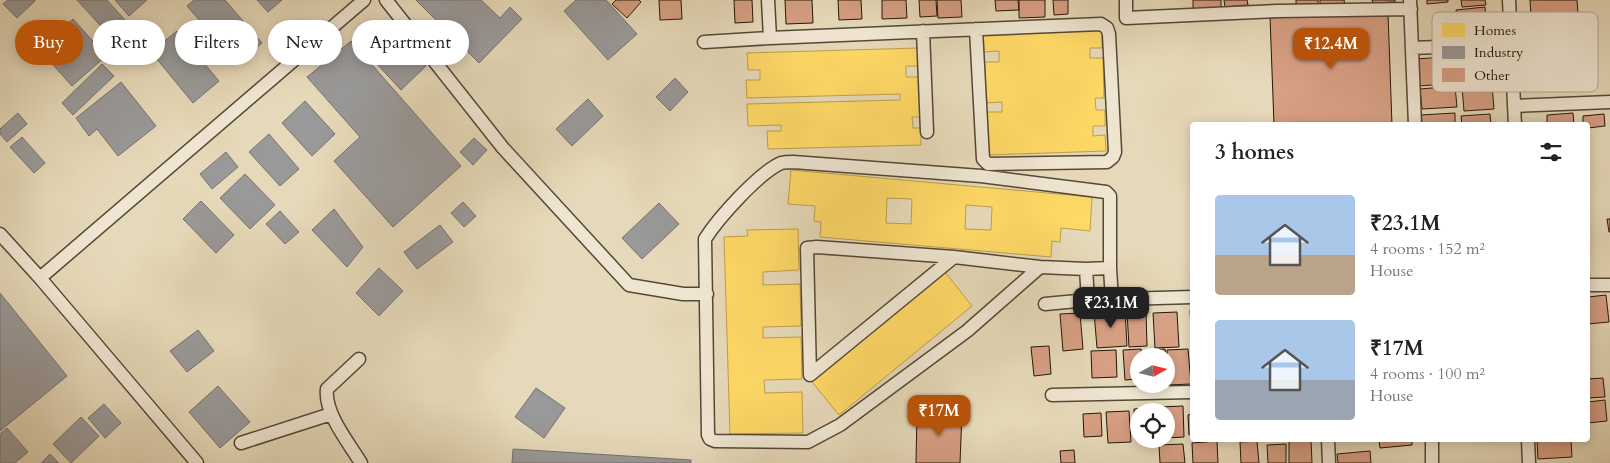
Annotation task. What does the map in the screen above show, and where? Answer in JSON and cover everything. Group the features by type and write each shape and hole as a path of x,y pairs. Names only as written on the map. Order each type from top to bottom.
{"street":[{"path":"40,278 364,0"},
{"path":"386,0 503,148 629,286 683,294 707,294"},
{"path":"768,0 770,38"},
{"path":"1126,0 1126,18 1410,4 1415,122"},
{"path":"704,42 923,31 1100,24 1107,28 1109,34 1115,152 1113,157 1106,162 988,164 983,159 976,29"},
{"path":"923,31 926,132"},
{"path":"1412,48 1432,47"},
{"path":"1513,92 1515,122"},
{"path":"1514,106 1610,102"},
{"path":"1040,267 967,331 840,426 808,442 715,441 710,439 708,435 706,239 711,229 760,176 783,163 793,162 980,176 1106,192 1110,196 1112,300"},
{"path":"0,234 40,278 197,463"},
{"path":"954,257 810,375 807,248 817,247 954,257 1040,267 1110,268"},
{"path":"1086,269 1088,300"},
{"path":"1590,285 1610,286"},
{"path":"1045,304 1088,300 1190,297"},
{"path":"359,359 327,389 326,397 331,414 361,463"},
{"path":"1052,395 1190,392"},
{"path":"241,443 331,414"},
{"path":"1328,442 1329,463"},
{"path":"1432,442 1432,463"},
{"path":"1528,442 1528,463"}],"building: Homes":[{"path":"1102,30 1102,48 1090,48 1090,58 1103,58 1104,98 1095,98 1096,110 1105,110 1105,126 1093,126 1093,136 1105,135 1106,151 987,155 986,112 1002,112 1002,102 985,103 984,62 999,62 999,51 984,52 983,34"},
{"path":"918,48 919,66 906,66 906,77 919,77 920,117 912,117 913,128 921,128 921,145 768,149 767,131 781,131 781,125 748,126 747,104 900,100 900,94 747,98 746,80 760,80 760,70 748,70 747,53"},
{"path":"791,170 1092,197 1090,231 1061,228 1060,242 1052,241 1051,257 820,237 821,222 814,221 815,206 788,204","holes":["887,198 912,199 911,224 886,223","966,205 992,207 991,230 965,229"]},
{"path":"798,229 799,270 763,272 763,285 800,284 801,326 763,327 763,338 801,337 802,379 764,380 765,393 802,392 803,433 730,434 724,237 748,236 747,230"},
{"path":"945,272 972,306 839,415 812,382"}],"building: Industry":[{"path":"8,0 35,1 17,18 3,4"},
{"path":"77,0 107,0 125,20 95,20"},
{"path":"115,0 147,0 129,16"},
{"path":"194,0 225,0 242,20 199,20 187,6"},
{"path":"257,0 282,0 268,12"},
{"path":"416,0 481,0 500,18 510,7 522,19 479,63 469,53 469,20 436,20"},
{"path":"576,0 606,0 637,34 608,60 564,11"},
{"path":"83,30 93,41 93,65 96,65 72,86 53,65 83,65"},
{"path":"175,33 175,65 206,65 219,81 193,103 162,65 165,65 165,41"},
{"path":"258,38 262,43 258,46"},
{"path":"351,41 352,65 372,65 461,166 393,227 334,161 360,137 307,77 322,65 342,65 342,48"},
{"path":"101,65 114,76 73,115 62,103"},
{"path":"378,65 425,65 426,66 401,90"},
{"path":"675,78 688,92 670,111 656,97"},
{"path":"121,82 156,126 118,156 97,129 89,136 76,118"},
{"path":"588,99 603,116 572,146 556,129"},
{"path":"305,101 335,134 312,156 282,123"},
{"path":"18,113 27,124 7,142 0,134 0,129"},
{"path":"269,134 299,169 280,186 249,152"},
{"path":"22,137 45,163 34,173 10,147"},
{"path":"474,138 487,150 473,165 460,152"},
{"path":"226,152 238,167 212,189 200,174"},
{"path":"245,174 275,205 250,229 220,198"},
{"path":"201,201 234,235 216,253 183,219"},
{"path":"463,202 476,216 464,227 451,213"},
{"path":"659,203 679,224 642,259 622,238"},
{"path":"334,209 363,247 347,267 312,230"},
{"path":"280,211 299,232 285,244 266,224"},
{"path":"440,225 453,242 417,269 404,252"},
{"path":"379,268 403,291 379,316 356,293"},
{"path":"0,293 67,376 0,431"},
{"path":"198,330 214,351 187,372 170,351"},
{"path":"218,386 250,422 220,448 189,412"},
{"path":"536,388 565,408 544,438 515,417"},
{"path":"104,404 121,423 105,438 88,418"},
{"path":"81,417 99,436 71,463 53,444"},
{"path":"7,428 28,452 15,463 0,463 0,434"},
{"path":"513,449 691,460 691,463 512,463"},
{"path":"50,454 59,463 41,463"}],"building: Other":[{"path":"616,0 639,0 641,2 627,18 612,4"},
{"path":"659,0 681,0 682,19 660,20"},
{"path":"734,0 752,0 753,22 735,23"},
{"path":"785,0 812,0 813,23 786,24"},
{"path":"838,0 861,0 862,19 839,20"},
{"path":"882,0 906,0 907,18 882,19"},
{"path":"919,0 936,0 937,16 920,17"},
{"path":"937,0 961,0 962,17 938,18"},
{"path":"995,0 1018,0 1019,10 996,11"},
{"path":"1019,0 1045,0 1045,17 1019,18"},
{"path":"1053,0 1068,0 1068,14 1054,15"},
{"path":"1193,0 1221,0 1221,8 1193,10"},
{"path":"1224,0 1247,0 1248,5 1225,7"},
{"path":"1296,0 1318,0 1318,7 1296,8"},
{"path":"1320,0 1344,0 1345,5 1320,6"},
{"path":"1372,0 1395,0 1395,2 1373,3"},
{"path":"1427,0 1448,0 1448,2 1427,4"},
{"path":"1461,0 1485,0 1486,5 1462,7"},
{"path":"1530,0 1577,0 1578,12 1531,12"},
{"path":"1485,7 1485,12 1456,12 1456,10"},
{"path":"1388,13 1392,122 1274,122 1270,17"},
{"path":"1432,58 1432,85 1418,86 1416,59"},
{"path":"1432,88 1432,92 1456,92 1457,107 1422,109 1420,89"},
{"path":"1462,92 1493,92 1494,109 1464,111"},
{"path":"1455,113 1455,122 1422,122 1421,115"},
{"path":"1573,113 1574,122 1547,122 1547,115"},
{"path":"1490,114 1491,122 1462,122 1461,116"},
{"path":"1604,114 1605,126 1590,128 1590,122 1583,122 1583,116"},
{"path":"1607,219 1610,219 1610,232 1609,232"},
{"path":"1606,295 1609,322 1590,324 1590,297"},
{"path":"1125,310 1127,346 1097,348 1094,312"},
{"path":"1146,311 1147,346 1129,347 1127,312"},
{"path":"1177,312 1179,347 1155,348 1153,313"},
{"path":"1080,313 1083,349 1063,351 1060,314"},
{"path":"1049,346 1051,374 1034,376 1031,347"},
{"path":"1188,349 1190,384 1175,385 1175,350"},
{"path":"1116,350 1117,377 1092,378 1091,351"},
{"path":"1123,350 1130,350 1130,380 1125,380"},
{"path":"1603,378 1605,397 1590,398 1590,379"},
{"path":"1605,400 1607,421 1590,423 1590,402"},
{"path":"1175,406 1183,406 1184,437 1175,438"},
{"path":"917,411 962,412 960,463 916,463"},
{"path":"1129,411 1130,442 1108,443 1106,412"},
{"path":"1101,413 1102,436 1084,437 1083,414"},
{"path":"1190,414 1189,435 1188,415"},
{"path":"1217,442 1218,463 1193,463 1192,443"},
{"path":"1240,442 1257,442 1259,463 1241,463"},
{"path":"1289,442 1311,442 1312,463 1289,463"},
{"path":"1379,442 1412,442 1412,445 1380,448"},
{"path":"1537,442 1571,442 1572,457 1538,459"},
{"path":"1175,444 1183,444 1185,463 1160,463 1159,448 1175,448"},
{"path":"1286,444 1286,463 1268,463 1267,445"},
{"path":"1074,450 1075,463 1061,463 1060,451"},
{"path":"1370,451 1371,463 1338,463 1337,454"}]}
